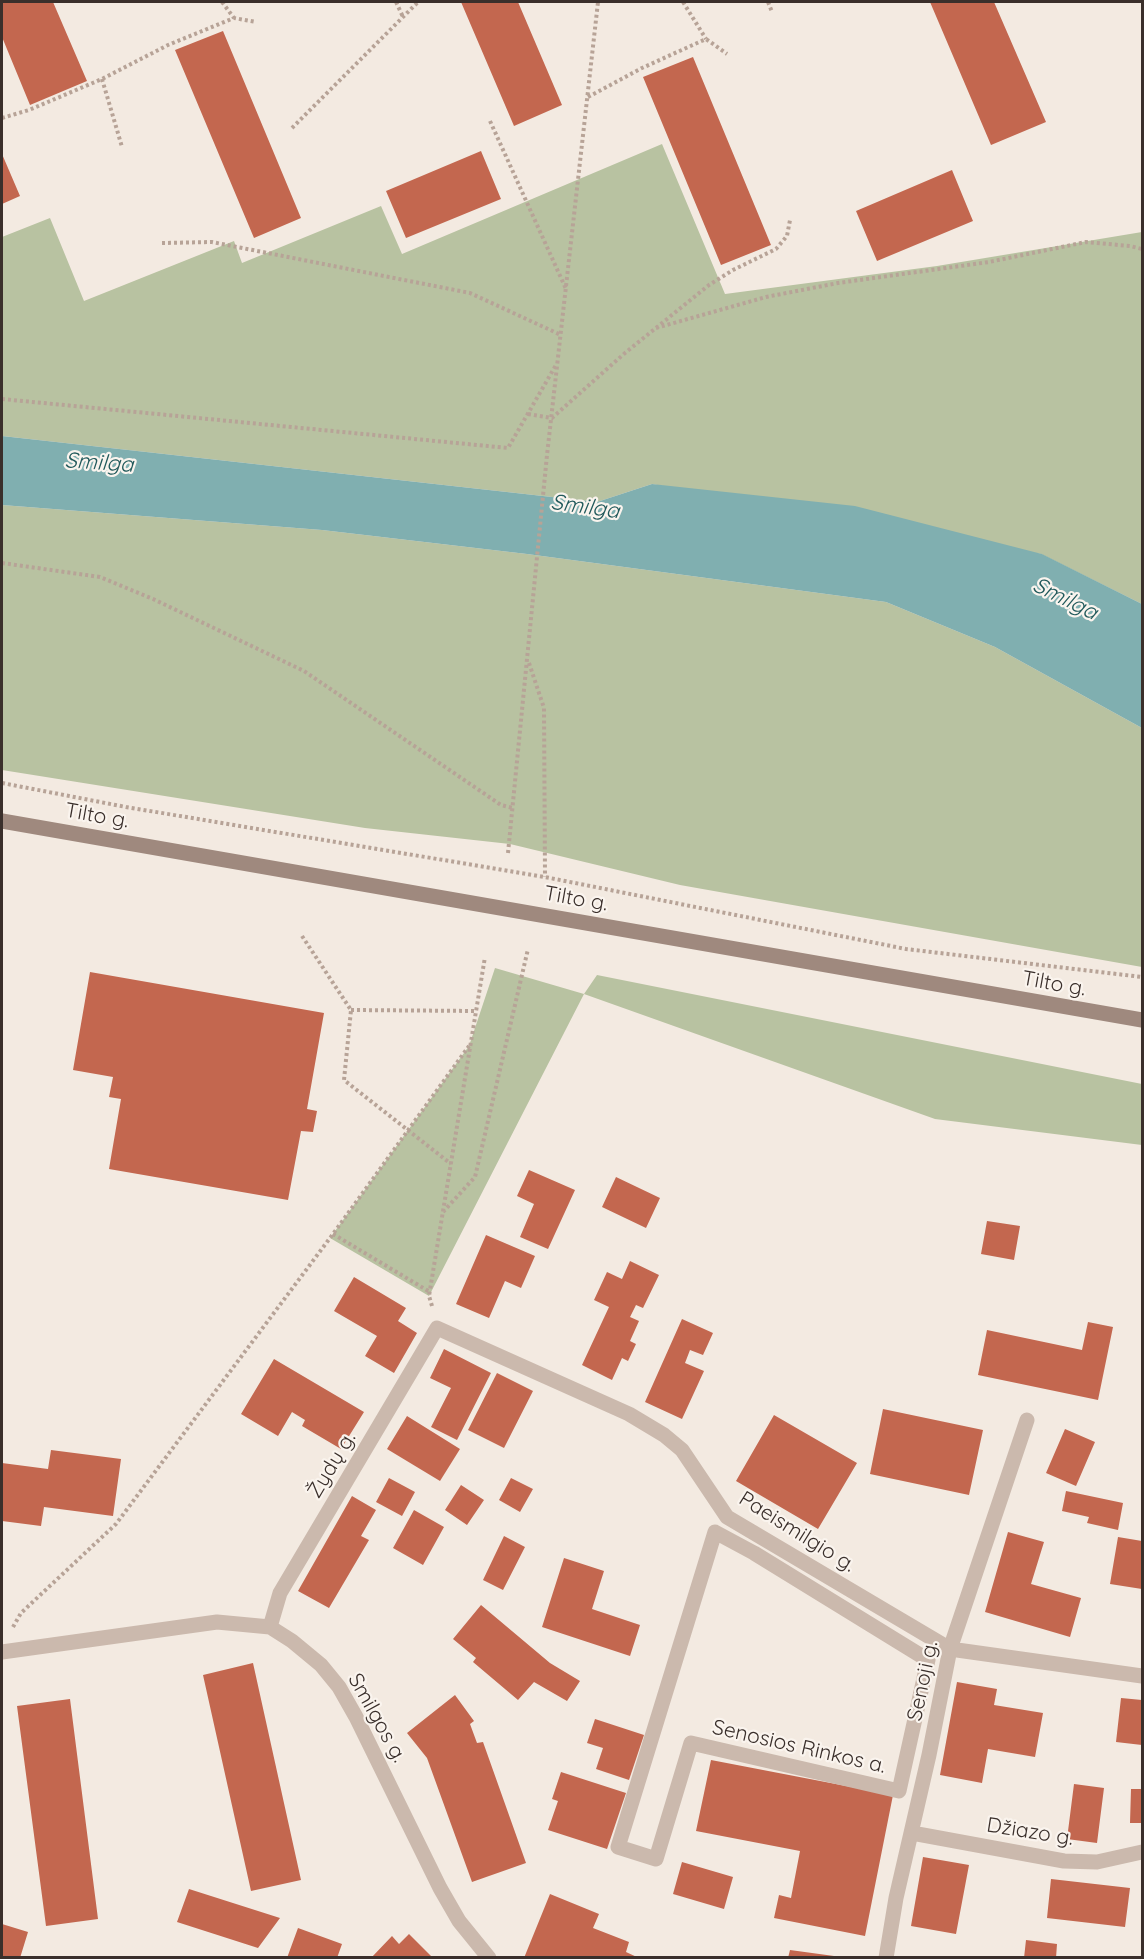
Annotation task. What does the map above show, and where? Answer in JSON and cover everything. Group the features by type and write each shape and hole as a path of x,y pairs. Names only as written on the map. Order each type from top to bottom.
{"main road":[{"name":"Tilto g.","path":"2,821 1143,1020"}],"street":[{"name":"Žydų g.","path":"270,1627 280,1593 437,1328"},
{"name":"Paeismilgio g.","path":"437,1328 629,1414 664,1435 682,1450 727,1517 950,1649 1143,1676"},
{"name":"Senoji g.","path":"886,1958 896,1898 912,1833 950,1649 1027,1420"},
{"name":"Senosios Rinkos a.","path":"715,1532 754,1553 928,1660 898,1791 692,1743 656,1859 618,1847 715,1532"},
{"name":"Smilgos g.","path":"2,1652 217,1622 270,1627 292,1641 321,1665 339,1687 440,1888 459,1921 489,1958"},
{"name":"Džiazo g.","path":"912,1833 1064,1861 1097,1862 1143,1852"}],"path":[{"path":"222,2 234,18"},
{"path":"396,2 403,17"},
{"path":"292,128 418,2"},
{"path":"508,853 547,455 598,2"},
{"path":"683,2 706,39 727,54"},
{"path":"768,2 772,12"},
{"path":"2,118 29,110 102,79 168,45 234,18 256,22"},
{"path":"588,98 642,68 706,39"},
{"path":"102,79 122,147"},
{"path":"490,121 566,290"},
{"path":"552,418 709,285 733,270 776,249 787,236 790,220"},
{"path":"162,243 212,242 470,293 561,335"},
{"path":"656,328 766,297 838,283 989,262 1086,242 1143,249"},
{"path":"2,399 508,448 558,362"},
{"path":"528,414 552,418"},
{"path":"2,563 100,577 153,599 304,671 501,806 513,808"},
{"path":"527,659 544,708 545,877"},
{"path":"2,783 126,807 545,877 906,949 1143,977"},
{"path":"302,936 351,1011 344,1080 450,1164"},
{"path":"443,1212 475,1177 528,949"},
{"path":"437,1328 429,1296 485,957"},
{"path":"351,1011 476,1011"},
{"path":"11,1629 21,1613 116,1524 333,1234 469,1046"},
{"path":"333,1234 430,1292"}],"green space":[{"path":"662,144 725,294 937,266 1142,232 1142,604 1041,554 652,484 597,502 2,436 2,237 50,218 84,301 234,241 242,263 381,206 402,254"},
{"path":"2,505 322,530 527,554 886,602 995,647 1142,728 1142,967 680,885 510,844 365,828 2,770"},
{"path":"495,968 584,994 429,1296 330,1238 469,1046"},
{"path":"597,975 1142,1084 1142,1145 935,1119 584,994"}],"water":[{"name":"Smilga","path":"2,436 597,502 652,484 855,506 1042,554 1142,604 1142,728 995,647 886,602 527,554 322,530 2,505"}],"building":[{"path":"2,2 53,2 87,81 30,105 2,37"},
{"path":"461,2 518,2 562,105 514,126"},
{"path":"930,2 994,2 1046,122 991,145"},
{"path":"223,31 301,218 254,238 175,50"},
{"path":"693,57 771,245 721,265 643,77"},
{"path":"481,151 501,199 406,238 386,191"},
{"path":"2,154 20,196 2,204"},
{"path":"952,170 973,221 877,261 856,211"},
{"path":"90,972 324,1013 307,1109 317,1111 313,1132 301,1131 288,1200 109,1169 121,1099 109,1097 113,1077 73,1070"},
{"path":"529,1170 575,1190 548,1249 520,1237 534,1204 517,1196"},
{"path":"616,1177 660,1198 646,1228 602,1207"},
{"path":"987,1221 1020,1226 1014,1260 981,1254"},
{"path":"486,1235 535,1256 521,1288 505,1281 489,1318 456,1304"},
{"path":"630,1261 659,1275 643,1308 636,1305 630,1317 639,1321 630,1341 636,1344 628,1361 622,1358 612,1380 582,1365 609,1307 594,1300 607,1272 622,1279"},
{"path":"354,1277 406,1308 398,1321 417,1333 394,1373 365,1356 377,1336 334,1311"},
{"path":"682,1319 713,1333 703,1355 690,1350 685,1363 704,1371 682,1419 645,1402"},
{"path":"1088,1322 1113,1327 1098,1400 978,1375 987,1330 1082,1350"},
{"path":"444,1349 491,1373 457,1440 431,1427 451,1388 430,1378"},
{"path":"274,1359 364,1412 341,1449 302,1426 305,1420 292,1412 278,1436 241,1414"},
{"path":"497,1373 533,1391 504,1448 468,1430"},
{"path":"883,1409 983,1430 969,1495 870,1474"},
{"path":"774,1415 857,1463 818,1529 736,1481"},
{"path":"407,1416 460,1449 440,1481 387,1449"},
{"path":"1065,1429 1095,1442 1076,1486 1046,1473"},
{"path":"51,1450 121,1459 113,1516 44,1507 41,1526 2,1521 2,1463 48,1469"},
{"path":"389,1478 415,1492 402,1516 376,1502"},
{"path":"511,1478 533,1489 520,1512 499,1500"},
{"path":"461,1485 484,1500 467,1525 445,1510"},
{"path":"1066,1491 1123,1503 1118,1530 1087,1523 1089,1517 1062,1511"},
{"path":"352,1496 376,1510 361,1536 369,1540 329,1608 298,1591"},
{"path":"414,1510 444,1527 423,1565 393,1548"},
{"path":"1008,1532 1044,1542 1031,1584 1081,1598 1070,1637 985,1612"},
{"path":"504,1536 525,1547 503,1590 483,1580"},
{"path":"1118,1537 1142,1541 1142,1589 1110,1584"},
{"path":"564,1558 604,1571 592,1609 640,1625 630,1656 542,1627"},
{"path":"481,1605 550,1663 580,1681 567,1701 534,1682 518,1700 473,1662 476,1658 453,1639"},
{"path":"253,1663 301,1880 251,1891 203,1675"},
{"path":"957,1682 997,1689 994,1705 1043,1713 1035,1757 988,1749 982,1783 940,1775"},
{"path":"455,1695 474,1721 470,1724 477,1743 483,1742 526,1863 472,1882 427,1758 407,1733"},
{"path":"1121,1698 1142,1700 1142,1745 1116,1742"},
{"path":"70,1699 98,1919 46,1926 17,1706"},
{"path":"595,1719 644,1735 629,1780 596,1769 603,1748 587,1743"},
{"path":"711,1760 893,1795 865,1936 774,1918 779,1895 791,1898 800,1851 696,1831"},
{"path":"561,1772 626,1793 607,1849 548,1830 558,1801 552,1799"},
{"path":"1074,1784 1104,1788 1097,1843 1067,1839"},
{"path":"1131,1789 1142,1789 1142,1823 1130,1823"},
{"path":"923,1857 969,1865 956,1934 911,1926"},
{"path":"682,1862 733,1877 724,1909 673,1894"},
{"path":"1051,1879 1130,1888 1125,1927 1047,1918"},
{"path":"189,1889 280,1918 258,1948 177,1922"},
{"path":"550,1894 599,1914 593,1928 629,1942 626,1952 639,1958 524,1958"},
{"path":"2,1924 28,1932 20,1958 2,1956"},
{"path":"298,1928 342,1944 337,1958 287,1958"},
{"path":"409,1934 433,1958 371,1958 392,1936 399,1944"},
{"path":"1026,1940 1057,1944 1056,1958 1024,1958"},
{"path":"790,1950 834,1956 834,1958 788,1958"}]}
